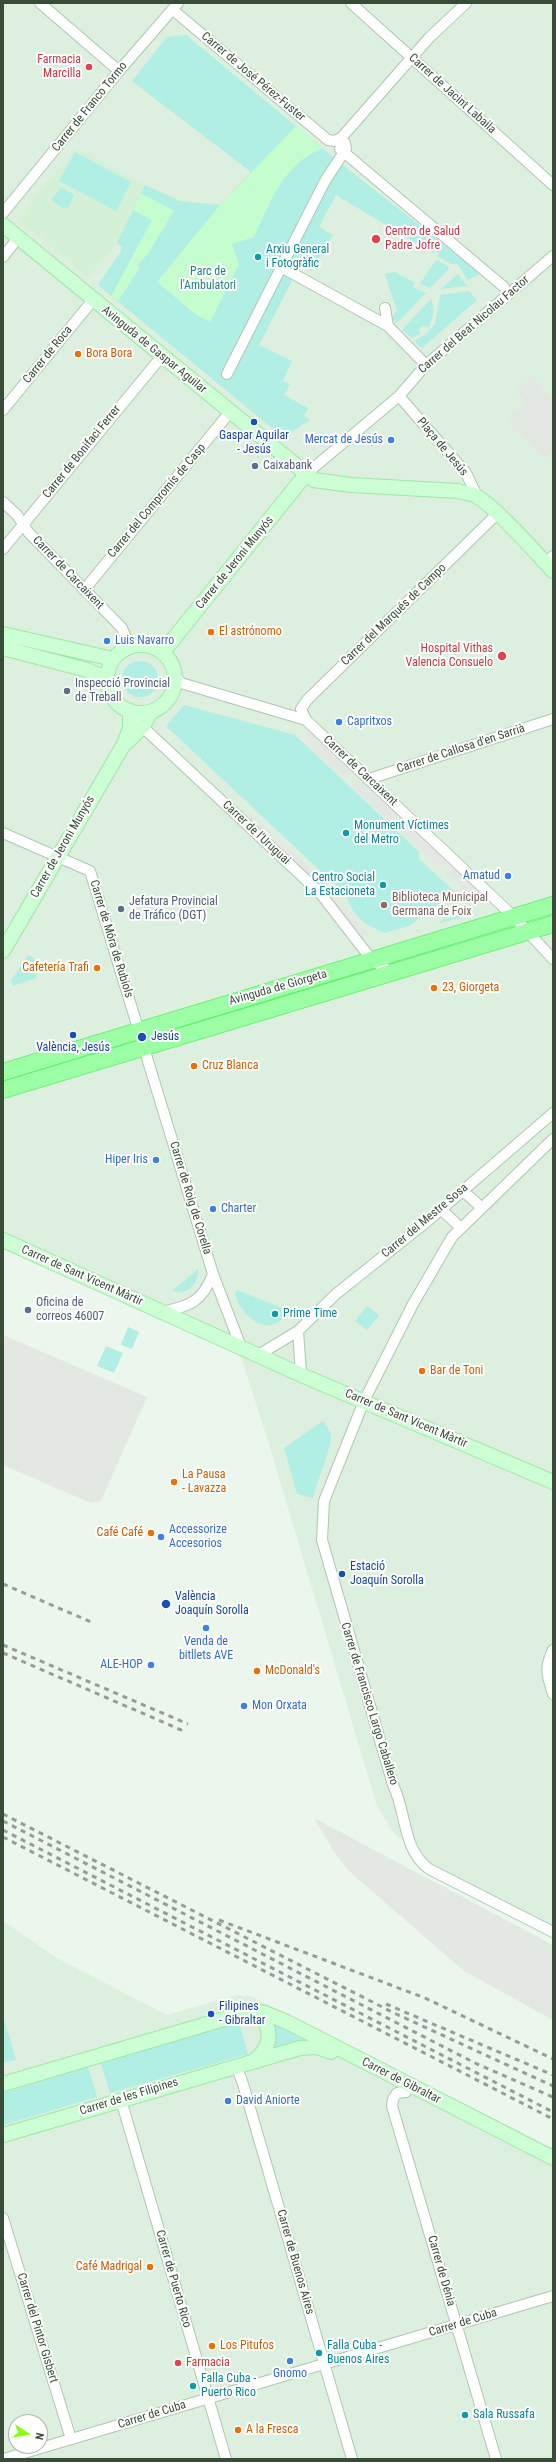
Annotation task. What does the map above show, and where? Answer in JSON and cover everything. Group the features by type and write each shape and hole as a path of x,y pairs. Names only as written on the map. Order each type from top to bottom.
{"main road":[{"name":"Avinguda de Gaspar Aguilar","path":"3,225 306,474"},
{"name":"Plaça de Jesús","path":"306,474 314,480 328,483 458,491 477,496"},
{"name":"Carrer de Jeroni Munyós","path":"163,652 306,474"},
{"path":"477,496 550,563"},
{"path":"3,634 113,659"},
{"path":"145,644 163,652 172,663 176,677 172,695 165,704 151,712 131,712 117,704 112,697 107,680 113,659 129,646 145,644"},
{"path":"3,648 87,670 107,680"},
{"name":"Carrer de Jeroni Munyós","path":"3,950 124,744 130,728 131,712"},
{"name":"Carrer de Jeroni Munyós","path":"124,744 143,726 151,712"},
{"name":"Avinguda de Giorgeta","path":"3,1072 553,905"},
{"name":"Avinguda de Giorgeta","path":"3,1090 553,924"},
{"name":"Carrer de Sant Vicent Màrtir","path":"3,1240 241,1347 263,1352 300,1373 553,1482"},
{"path":"3,2084 252,2012 268,2025 269,2041 264,2051 256,2059"},
{"name":"Carrer de Gibraltar","path":"252,2012 288,2022 553,2158"},
{"name":"Carrer de Gibraltar","path":"256,2059 306,2047 317,2047 553,2166"},
{"name":"Carrer de les Filipines","path":"3,2135 256,2059"}],"street":[{"path":"40,3 119,71"},
{"name":"Carrer de Jacint Labaila","path":"351,3 553,185"},
{"path":"227,374 325,181 340,145 412,57 466,3"},
{"name":"Carrer de Franco Tormo","path":"3,213 119,71 176,6"},
{"name":"Carrer de José Pérez-Fuster","path":"176,6 328,140 340,145 504,287"},
{"path":"3,257 18,238"},
{"name":"Carrer del Beat Nicolau Factor","path":"399,396 426,365 553,256"},
{"path":"281,267 388,326 426,365"},
{"name":"Carrer de Roca","path":"3,410 93,300"},
{"path":"385,308 388,326"},
{"name":"Carrer de Bonifaci Ferrer","path":"3,549 162,356"},
{"path":"306,474 399,396"},
{"name":"Plaça de Jesús","path":"399,396 466,473 477,496"},
{"name":"Carrer del Compromís de Casp","path":"84,590 230,412"},
{"name":"Carrer de Carcaixent","path":"3,502 17,515 29,533 122,628 129,646"},
{"name":"Carrer del Marqués de Campo","path":"306,720 301,709 307,700 497,514"},
{"name":"Carrer de Carcaixent","path":"176,677 181,683 306,720 514,917 553,959"},
{"name":"Carrer de l'Uruguai","path":"131,712 143,726 320,893 372,960 394,972"},
{"name":"Carrer de Callosa d'en Sarrià","path":"369,779 553,719"},
{"name":"Carrer de Móra de Rubiols","path":"3,833 58,855 90,871 144,1048"},
{"name":"Carrer de Roig de Corella","path":"144,1048 213,1274 241,1347"},
{"name":"Carrer del Mestre Sosa","path":"263,1352 298,1331 336,1294 463,1191 553,1113"},
{"path":"364,1401 413,1304 452,1237 481,1207 553,1139"},
{"path":"463,1191 481,1207"},
{"path":"441,1209 461,1228"},
{"path":"162,1312 185,1306 200,1298 206,1290 213,1274"},
{"path":"298,1331 300,1373"},
{"name":"Carrer de Francisco Largo Caballero","path":"364,1401 326,1495 322,1522 322,1540 392,1785 399,1797 402,1819 412,1850 423,1865 553,1932"},
{"path":"553,1650 547,1662 547,1673 553,1694"},
{"name":"Carrer de Buenos Aires","path":"236,2065 243,2084 326,2365 352,2459"},
{"name":"Carrer de Dénia","path":"406,2092 397,2094 392,2106 496,2459"},
{"name":"Carrer de Puerto Rico","path":"121,2100 226,2459"},
{"name":"Carrer del Pintor Gisbert","path":"3,2218 71,2439"},
{"name":"Carrer de Cuba","path":"4,2459 208,2398 326,2365 456,2324 553,2296"}],"shaded area":[{"path":"3,3 553,3 553,1935 466,1893 393,1832 377,1806 268,1441 240,1354 197,1335 162,1316 3,1244"},
{"path":"76,148 145,185 117,243 88,277 18,219"},
{"path":"531,376 553,400 553,450 545,459 507,420 526,402 516,391"},
{"path":"308,729 351,771 344,779 304,740 309,734"},
{"path":"360,779 480,891 471,895 352,787"},
{"path":"251,814 324,882 368,935 363,936 316,881 243,815"},
{"path":"3,1335 147,1397 101,1501 91,1503 3,1465"},
{"path":"314,1818 553,1945 553,2020 464,1971 349,1871 334,1852"},
{"path":"3,1921 57,1958 167,2015 237,1995 251,1996 553,2153 553,2459 3,2459"}],"green space":[{"name":"Parc de l'Ambulatori","path":"186,35 349,170 472,266 479,275 468,280 457,264 451,264 437,256 439,253 436,250 433,253 336,195 319,227 333,235 311,271 300,265 259,345 292,361 283,381 290,384 284,395 308,408 304,416 310,420 283,437 98,285 121,251 122,247 117,243 145,185 180,201 220,205 251,172 132,81 167,37"},
{"path":"75,152 131,182 116,211 59,181"},
{"path":"61,187 74,195 68,208 63,208 51,200"},
{"path":"436,260 449,267 448,270 430,288 420,284"},
{"path":"395,272 415,283 413,287 426,293 397,323 392,318 397,311 385,274"},
{"path":"458,274 467,286 441,289"},
{"path":"469,291 477,300 422,348 414,341 426,334 435,324 440,295"},
{"path":"431,299 434,311 429,327 422,326 419,329 420,334 412,338 402,330"},
{"path":"144,661 153,666 157,672 157,686 153,692 144,697 136,697 127,692 123,686 122,675 127,666 133,662"},
{"path":"184,705 295,735 419,852 419,859 457,894 456,898 437,905 409,926 384,933 360,919 353,910 346,895 166,726"},
{"path":"459,915 469,915 437,924 444,919"},
{"path":"28,955 33,957 37,972 36,978 13,986 11,981"},
{"path":"198,1269 198,1274 191,1288 183,1292 172,1291"},
{"path":"237,1290 287,1310 281,1319 274,1324 266,1325 258,1323 244,1311 238,1303 235,1294"},
{"path":"367,1306 379,1315 367,1330 355,1321"},
{"path":"128,1327 139,1332 132,1349 121,1345"},
{"path":"106,1346 123,1353 114,1373 97,1366"},
{"path":"323,1421 330,1431 331,1440 313,1498 297,1494 284,1448"},
{"path":"3,2016 16,2060 3,2063"},
{"path":"239,2022 248,2054 110,2093 101,2063"},
{"path":"272,2022 308,2040 277,2047 274,2045"},
{"path":"88,2067 97,2097 3,2125 3,2093"}],"sand":[{"path":"296,126 323,148 309,155 297,164 288,174 273,197 254,237 232,244 239,264 210,322 195,314 157,282 220,205"},
{"path":"141,193 174,211 148,254 137,265 140,268 118,301 111,296 152,220 133,210"}],"railway":[{"path":"3,1584 91,1622"},
{"path":"3,1645 188,1724"},
{"path":"3,1653 186,1732"},
{"path":"3,1814 394,2013 553,2086"},
{"path":"3,1821 477,2064 553,2097"},
{"path":"3,1830 553,2112"},
{"path":"3,1837 553,2119"},
{"path":"219,1920 425,1998 553,2059"},
{"path":"386,2004 553,2075"}],"place":[{"name":"Farmacia Marcilla","path":"89,67"},
{"name":"Centro de Salud Padre Jofre","path":"376,239"},
{"name":"Arxiu General i Fotogràfic","path":"258,257"},
{"name":"Bora Bora","path":"78,354"},
{"name":"Gaspar Aguilar - Jesús","path":"254,422"},
{"name":"Mercat de Jesús","path":"391,440"},
{"name":"Caixabank","path":"255,466"},
{"name":"El astrónomo","path":"211,632"},
{"name":"Luis Navarro","path":"107,641"},
{"name":"Hospital Vithas Valencia Consuelo","path":"502,656"},
{"name":"Inspecció Provincial de Treball","path":"67,691"},
{"name":"Capritxos","path":"339,722"},
{"name":"Monument Víctimes del Metro","path":"346,833"},
{"name":"Amatud","path":"508,876"},
{"name":"Centro Social La Estacioneta","path":"383,885"},
{"name":"Biblioteca Municipal Germana de Foix","path":"384,905"},
{"name":"Jefatura Provincial de Tráfico (DGT)","path":"121,909"},
{"name":"Cafetería Trafi","path":"97,968"},
{"name":"23, Giorgeta","path":"434,988"},
{"name":"València, Jesús","path":"73,1035"},
{"name":"Jesús","path":"142,1037"},
{"name":"Cruz Blanca","path":"194,1066"},
{"name":"Hiper Iris","path":"156,1160"},
{"name":"Charter","path":"213,1209"},
{"name":"Oficina de correos 46007","path":"28,1310"},
{"name":"Prime Time","path":"275,1314"},
{"name":"Bar de Toni","path":"422,1371"},
{"name":"La Pausa - Lavazza","path":"174,1482"},
{"name":"Café Café","path":"151,1533"},
{"name":"Accessorize Accesorios","path":"161,1537"},
{"name":"Estació Joaquín Sorolla","path":"342,1574"},
{"name":"València Joaquín Sorolla","path":"166,1604"},
{"name":"Venda de bitllets AVE","path":"206,1628"},
{"name":"ALE-HOP","path":"151,1665"},
{"name":"McDonald's","path":"257,1671"},
{"name":"Mon Orxata","path":"244,1706"},
{"name":"Filipines - Gibraltar","path":"211,2014"},
{"name":"David Aniorte","path":"228,2101"},
{"name":"Café Madrigal","path":"150,2267"},
{"name":"Los Pitufos","path":"212,2346"},
{"name":"Falla Cuba - Buenos Aires","path":"319,2353"},
{"name":"Gnomo","path":"290,2361"},
{"name":"Farmacia","path":"178,2363"},
{"name":"Falla Cuba - Puerto Rico","path":"193,2386"},
{"name":"Sala Russafa","path":"465,2415"},
{"name":"A la Fresca","path":"238,2430"}]}
